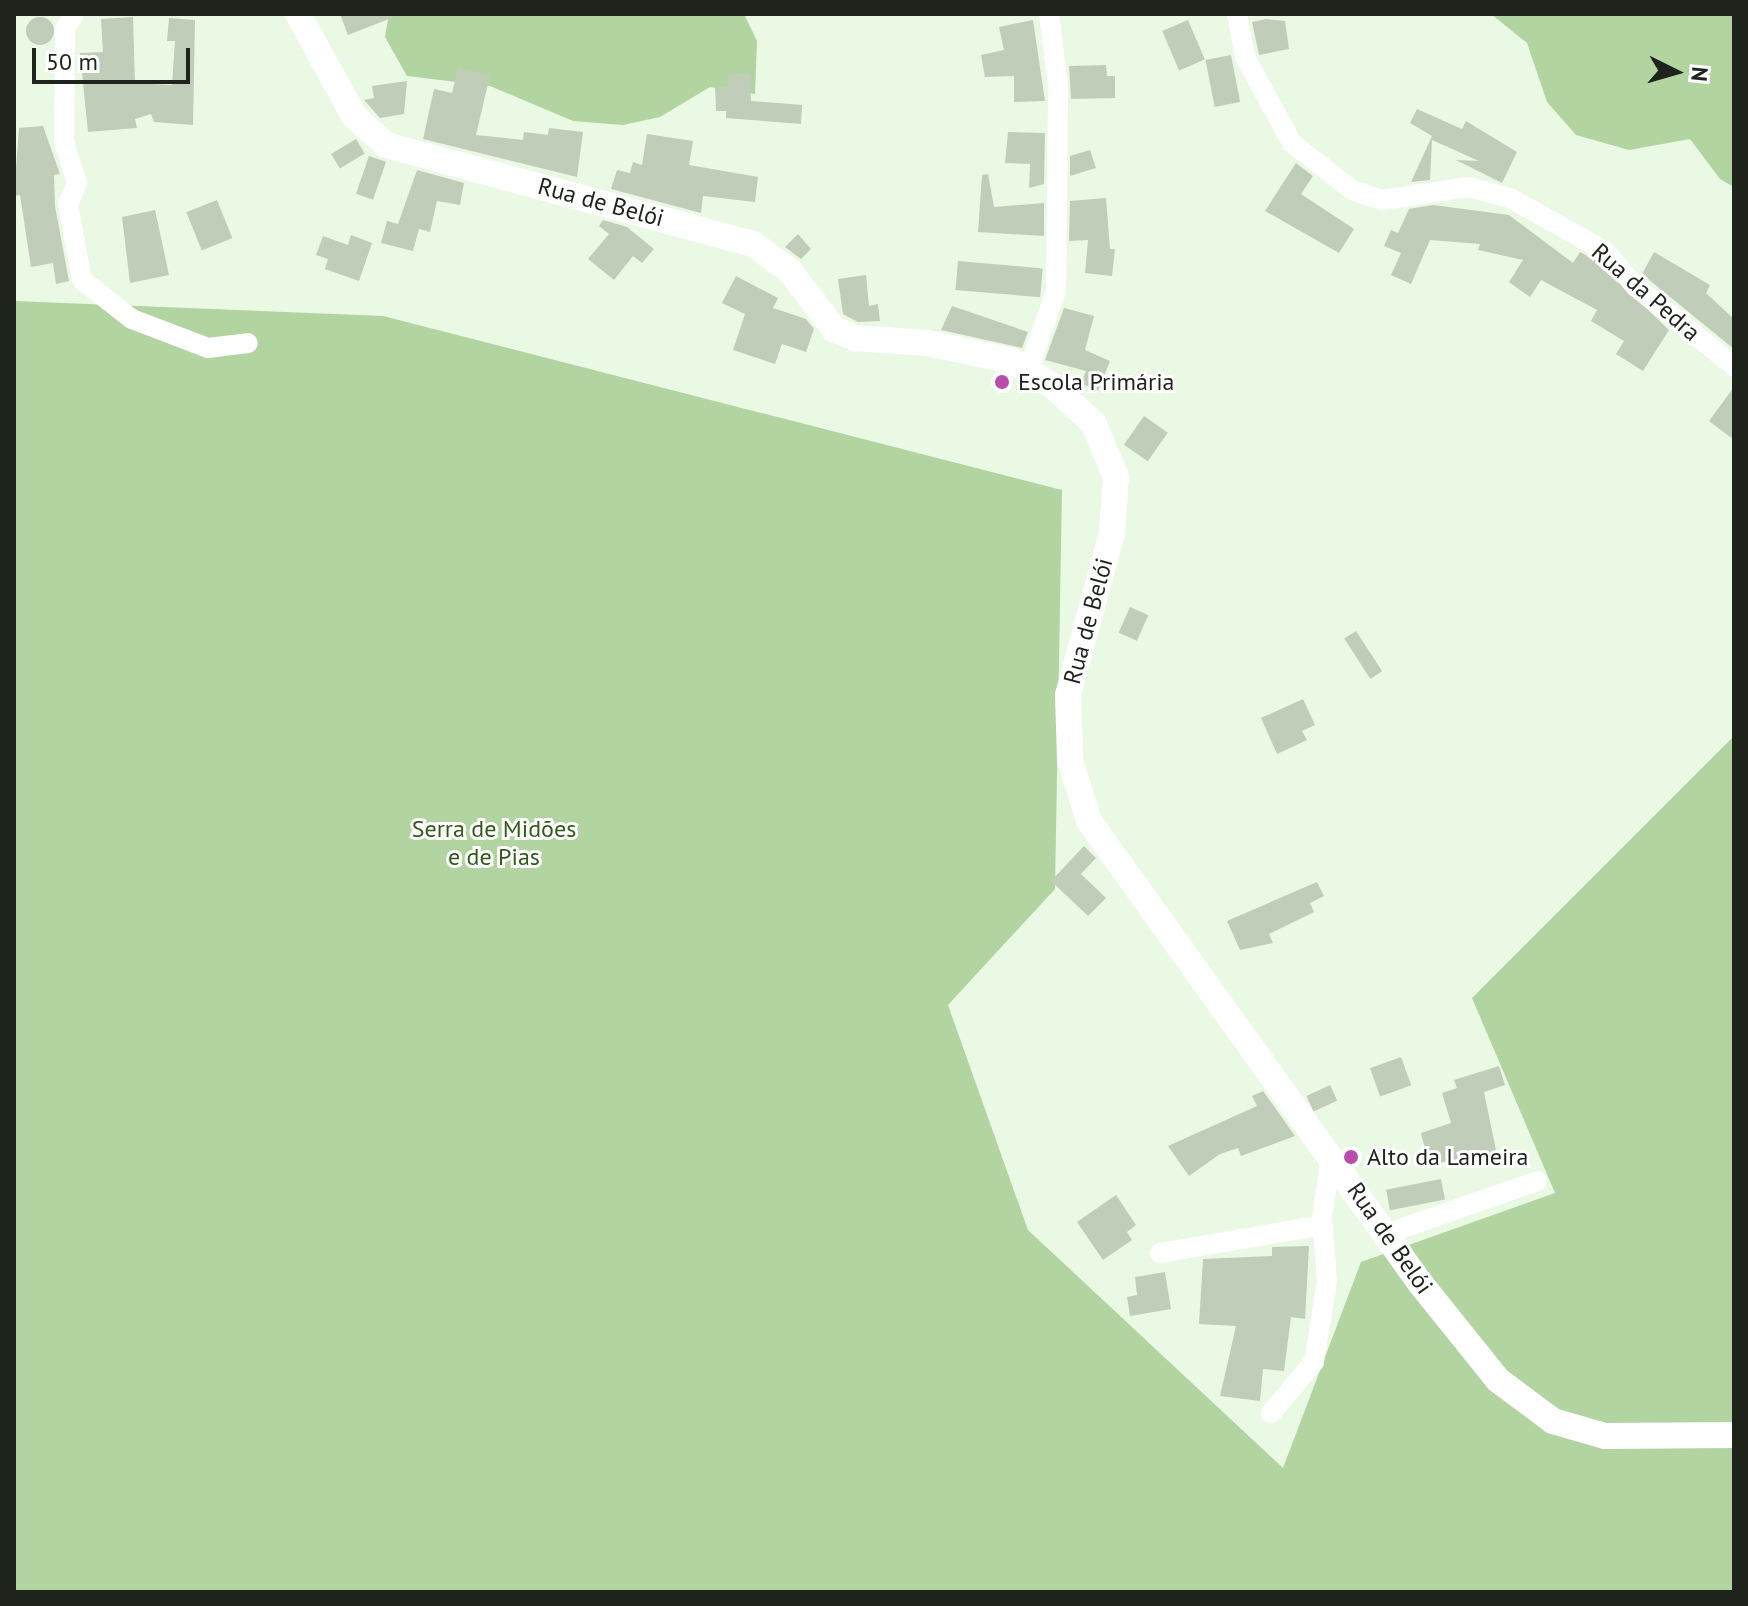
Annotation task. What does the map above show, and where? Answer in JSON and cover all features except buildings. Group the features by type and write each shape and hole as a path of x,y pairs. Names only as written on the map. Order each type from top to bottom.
{"street":[{"path":"74,14 65,29 64,142 77,183 68,204 82,280 132,319 208,348 248,343"},
{"name":"Rua de Belói","path":"298,14 354,116 386,145 753,244 790,271 834,329 854,338 928,343 1012,361 1094,424 1116,477 1112,533 1068,695 1070,760 1089,821 1386,1234 1498,1380 1553,1421 1605,1436 1734,1435"},
{"path":"1028,371 1056,291 1058,86 1049,14"},
{"name":"Rua da Pedra","path":"1237,14 1245,57 1292,143 1352,190 1382,200 1468,187 1510,198 1605,251 1636,287 1734,366"},
{"path":"1271,1413 1314,1362 1327,1281 1323,1225 1331,1155"},
{"path":"1386,1234 1537,1181"},
{"path":"1160,1253 1323,1225"}],"green space":[{"path":"389,14 744,14 757,41 755,94 710,87 660,117 623,125 573,121 490,86 407,76 385,37"},
{"path":"1491,14 1734,14 1734,187 1720,179 1690,139 1629,150 1576,135 1547,102 1527,43"},
{"name":"Serra de Midões e de Pias","path":"14,301 383,316 1062,490 1055,889 948,1005 1028,1230 1283,1468 1361,1262 1555,1193 1472,998 1734,736 1734,1592 14,1592"}],"place":[{"name":"Escola Primária","path":"1002,382"},
{"name":"Alto da Lameira","path":"1351,1157"}]}
